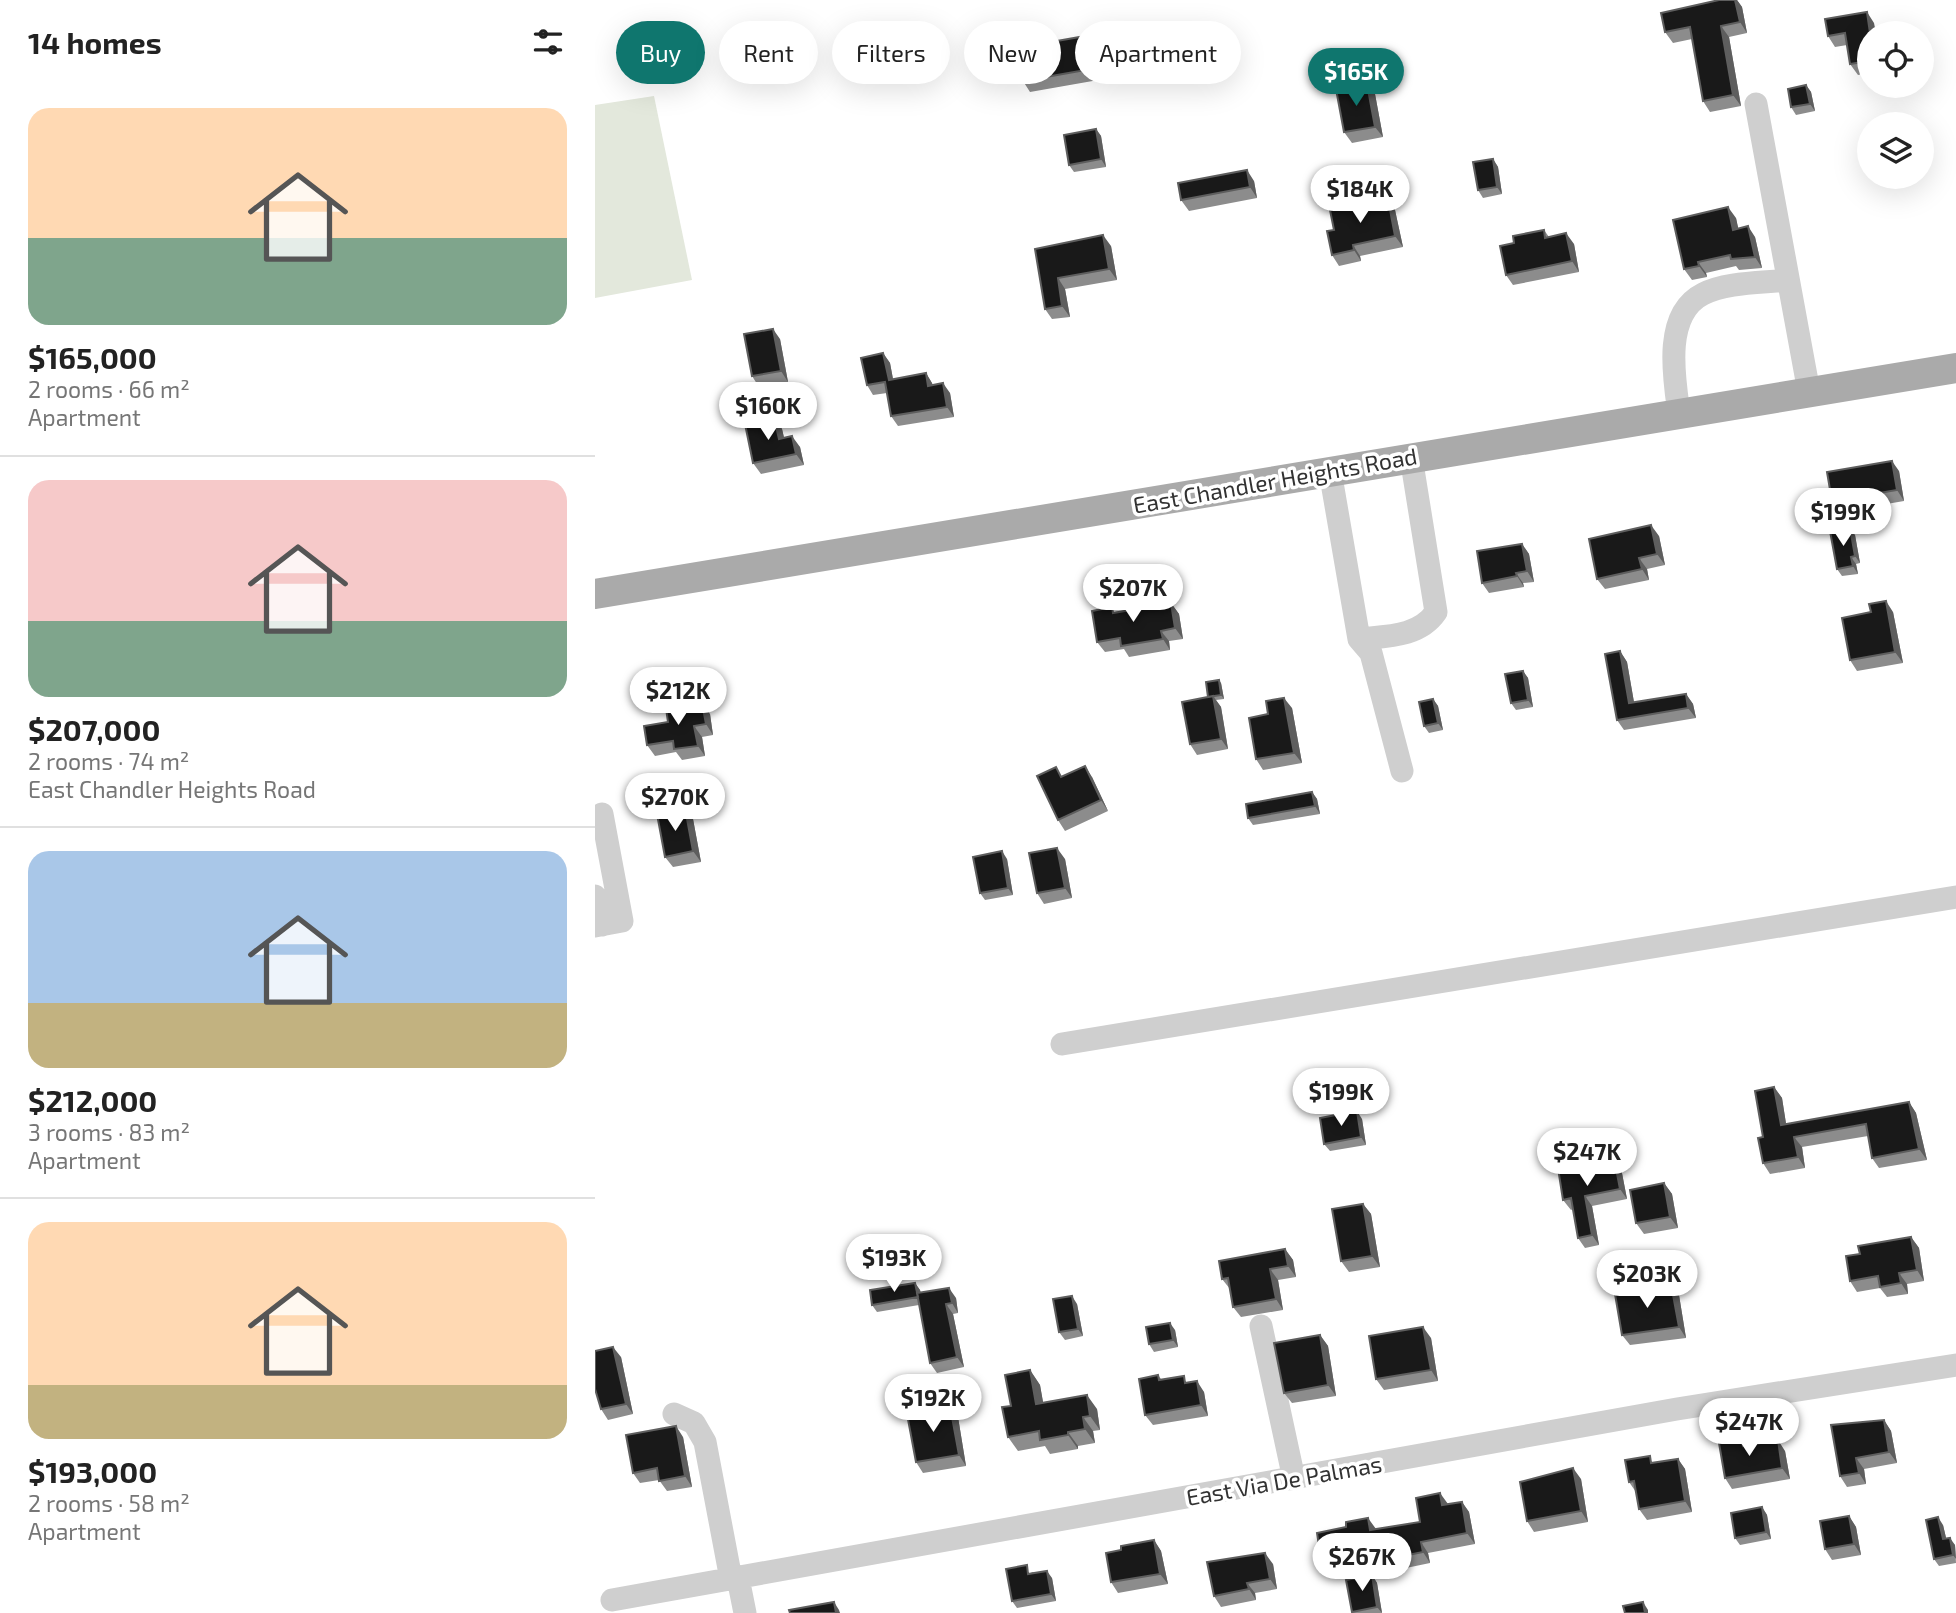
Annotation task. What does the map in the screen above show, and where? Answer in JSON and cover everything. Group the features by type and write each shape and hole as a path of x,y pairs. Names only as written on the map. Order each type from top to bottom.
{"main road":[{"name":"East Chandler Heights Road","path":"595,594 1956,368"}],"street":[{"path":"1756,104 1809,392"},
{"path":"1679,413 1673,348 1680,324 1694,300 1712,290 1788,280"},
{"path":"1359,639 1407,633 1427,625 1436,612 1411,457"},
{"path":"1330,471 1359,639 1371,653 1402,771"},
{"path":"595,896 598,926 622,921 602,814"},
{"path":"1062,1044 1956,897"},
{"path":"1261,1325 1294,1479"},
{"name":"East Via De Palmas","path":"612,1600 1678,1409 1956,1365"},
{"path":"674,1414 694,1423 705,1442 734,1579 745,1613"}],"shaded area":[{"path":"654,96 692,280 595,298 595,105"}],"building":[{"path":"1719,0 1735,0 1740,22 1721,26 1733,95 1703,101 1690,27 1665,32 1661,13"},
{"path":"1867,12 1868,21 1857,21 1857,63 1850,64 1845,33 1828,36 1825,19"},
{"path":"1075,38 1075,72 1061,74 1061,40"},
{"path":"1367,84 1375,127 1344,132 1336,89"},
{"path":"1806,85 1810,104 1791,107 1788,89"},
{"path":"1096,129 1101,159 1069,165 1064,135"},
{"path":"1493,159 1497,187 1478,190 1473,162"},
{"path":"1247,170 1250,187 1181,200 1178,183"},
{"path":"1378,194 1379,201 1388,199 1395,236 1353,245 1354,250 1332,255 1327,231 1334,230 1330,210 1366,203 1365,197"},
{"path":"1728,207 1733,230 1748,226 1755,257 1731,259 1730,255 1698,262 1699,266 1684,269 1673,220"},
{"path":"1544,230 1545,238 1566,233 1572,261 1506,275 1500,246 1514,243 1513,236"},
{"path":"1103,235 1109,269 1058,278 1062,306 1045,309 1035,249"},
{"path":"773,329 781,371 752,376 744,334"},
{"path":"883,353 889,380 926,373 928,386 943,383 947,407 891,416 885,382 867,385 861,358"},
{"path":"774,418 779,439 792,436 796,454 753,463 745,424"},
{"path":"1892,461 1897,490 1832,501 1827,472"},
{"path":"1651,525 1657,554 1639,558 1642,569 1597,579 1589,539"},
{"path":"1850,528 1855,556 1851,557 1853,566 1837,569 1830,531"},
{"path":"1522,544 1527,571 1516,573 1517,576 1482,583 1477,551"},
{"path":"1886,601 1895,652 1850,660 1842,618 1871,612 1869,604"},
{"path":"1171,603 1175,628 1161,631 1163,639 1121,646 1120,638 1097,642 1092,611 1112,607 1113,613"},
{"path":"1620,651 1629,703 1686,694 1688,708 1617,720 1605,654"},
{"path":"1523,671 1528,700 1511,703 1505,674"},
{"path":"1219,680 1221,695 1208,697 1206,682"},
{"path":"1213,696 1221,739 1190,744 1182,702"},
{"path":"1284,698 1294,753 1256,759 1249,718 1268,714 1266,701"},
{"path":"1433,699 1438,723 1424,726 1419,702"},
{"path":"702,703 706,724 694,726 698,746 674,749 673,741 647,745 644,726 668,722 666,708"},
{"path":"1085,766 1101,800 1058,820 1037,776 1056,767 1061,777"},
{"path":"1312,792 1315,806 1248,818 1246,804"},
{"path":"685,808 693,851 665,857 657,814"},
{"path":"1057,848 1065,888 1037,893 1029,853"},
{"path":"1002,851 1008,888 980,893 973,857"},
{"path":"1774,1087 1781,1125 1909,1102 1919,1149 1872,1158 1866,1124 1794,1137 1798,1157 1763,1163 1758,1138 1763,1137 1755,1091"},
{"path":"1357,1111 1361,1137 1324,1144 1320,1118"},
{"path":"1614,1158 1620,1189 1585,1196 1592,1235 1578,1238 1571,1198 1563,1200 1558,1168"},
{"path":"1664,1183 1670,1217 1636,1223 1630,1190"},
{"path":"1363,1204 1372,1256 1341,1261 1332,1209"},
{"path":"1911,1237 1917,1270 1899,1273 1901,1283 1880,1287 1878,1276 1850,1281 1846,1256 1860,1254 1858,1246"},
{"path":"1285,1249 1288,1266 1270,1269 1276,1299 1233,1307 1228,1278 1222,1279 1219,1261"},
{"path":"915,1283 918,1297 872,1305 870,1290"},
{"path":"1671,1284 1679,1327 1622,1335 1615,1294"},
{"path":"949,1288 952,1303 946,1304 957,1357 930,1363 917,1293"},
{"path":"1072,1296 1078,1329 1059,1332 1053,1299"},
{"path":"1170,1323 1173,1340 1149,1344 1146,1327"},
{"path":"1423,1327 1431,1370 1376,1379 1369,1336"},
{"path":"1320,1335 1328,1385 1284,1393 1274,1343"},
{"path":"613,1347 626,1404 601,1409 595,1389 595,1351"},
{"path":"1030,1370 1036,1404 1087,1395 1090,1416 1083,1417 1085,1429 1040,1440 1039,1431 1008,1437 1002,1407 1011,1406 1005,1375"},
{"path":"1158,1375 1159,1380 1184,1376 1185,1383 1197,1381 1201,1405 1145,1415 1139,1379"},
{"path":"950,1406 959,1455 916,1462 907,1414"},
{"path":"1884,1420 1889,1452 1856,1458 1859,1473 1840,1476 1831,1425"},
{"path":"676,1426 685,1476 659,1481 657,1468 633,1473 626,1435"},
{"path":"1741,1439 1743,1446 1778,1440 1782,1468 1725,1478 1719,1443"},
{"path":"1650,1456 1651,1463 1678,1459 1685,1501 1639,1509 1634,1481 1629,1482 1625,1460"},
{"path":"1573,1468 1581,1511 1527,1521 1520,1482"},
{"path":"1440,1493 1442,1505 1462,1502 1467,1533 1421,1542 1423,1552 1398,1557 1395,1538 1320,1552 1317,1533 1346,1527 1346,1522 1368,1518 1370,1530 1420,1522 1416,1498"},
{"path":"1762,1507 1766,1532 1735,1538 1731,1513"},
{"path":"1849,1516 1854,1544 1825,1549 1820,1521"},
{"path":"1938,1517 1943,1539 1950,1538 1953,1555 1934,1559 1926,1520"},
{"path":"1154,1540 1160,1574 1111,1582 1106,1553 1121,1550 1121,1546"},
{"path":"1265,1553 1270,1579 1247,1583 1249,1589 1214,1596 1207,1562"},
{"path":"1027,1565 1028,1574 1047,1571 1051,1594 1012,1601 1006,1569"},
{"path":"1372,1575 1377,1607 1352,1612 1346,1580"},
{"path":"834,1602 836,1613 790,1613 789,1610"},
{"path":"1643,1602 1645,1613 1625,1613 1623,1606"}]}
